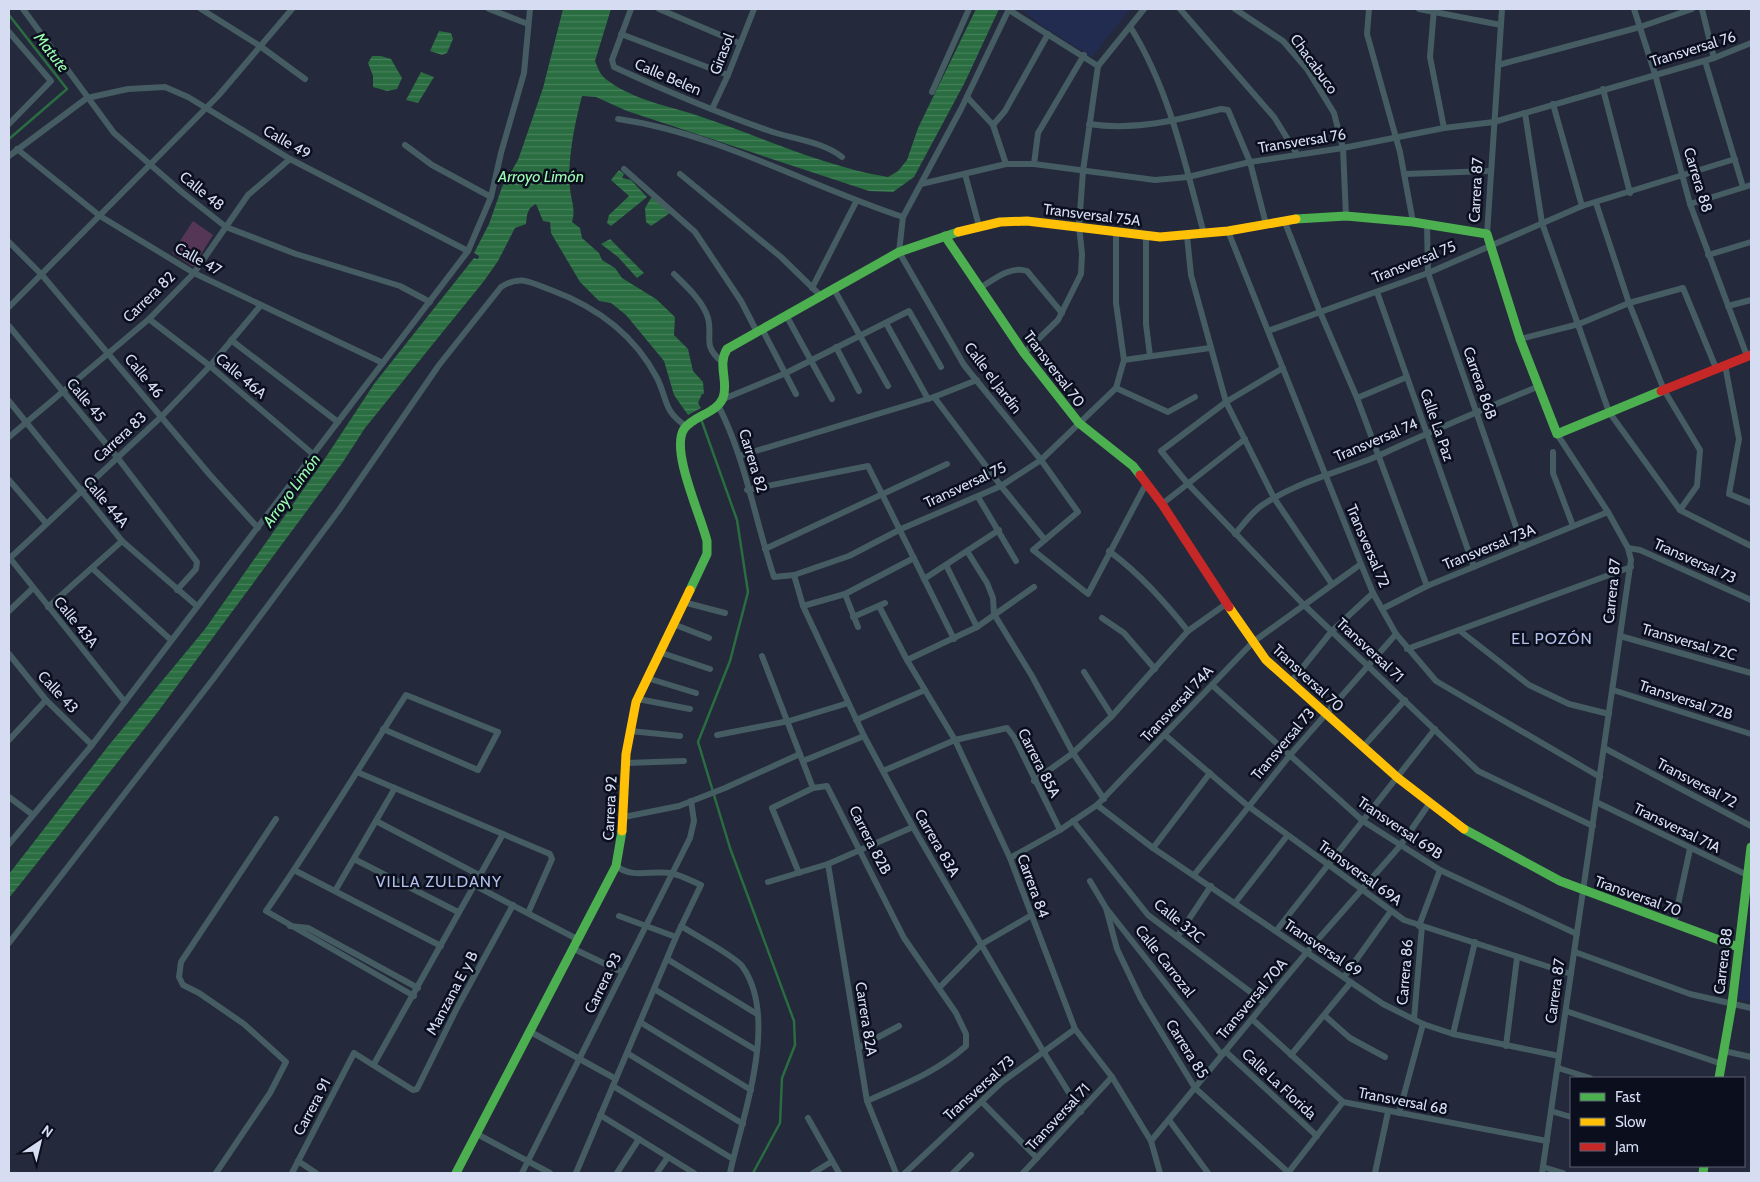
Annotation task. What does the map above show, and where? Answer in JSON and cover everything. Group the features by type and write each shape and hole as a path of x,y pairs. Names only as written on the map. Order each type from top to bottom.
{"street":[{"name":"Calle 48","path":"22,9 114,133 226,227 296,254 400,286 430,302"},
{"path":"201,9 260,46 305,80"},
{"path":"9,307 206,108 292,9"},
{"path":"489,9 528,24"},
{"path":"9,844 92,744 468,251 491,197 501,153 524,73 530,9"},
{"path":"632,9 621,34 728,75"},
{"path":"659,9 739,43"},
{"name":"Girasol","path":"712,109 728,75 754,9"},
{"path":"932,92 969,9"},
{"path":"899,252 903,217 967,97 1009,9 1084,55 1098,66"},
{"path":"1024,353 1050,329 1062,314 1081,274 1082,254 1079,226 1089,124 1098,66 1144,9"},
{"path":"1180,9 1268,110 1297,154"},
{"name":"Chacabuco","path":"1235,9 1272,32 1294,53 1321,90 1334,114 1343,148 1346,216"},
{"path":"1370,9 1367,34 1405,174 1413,222"},
{"path":"1419,9 1434,10 1500,25"},
{"name":"Carrera 87","path":"1502,9 1487,234 1520,340 1557,434 1608,512 1628,548 1630,567 1543,1170"},
{"name":"Carrera 88","path":"1634,9 1655,74 1681,177 1708,255 1749,355"},
{"path":"1498,65 1640,27 1680,11 1692,9"},
{"path":"1702,9 1714,58"},
{"path":"1434,10 1430,57 1444,128"},
{"path":"1130,28 1148,55 1173,121 1204,234"},
{"path":"9,32 51,81 9,124"},
{"name":"Calle Belen","path":"621,34 612,60 614,67 691,102 766,130 824,147 842,157"},
{"path":"993,125 1005,111 1048,34"},
{"name":"Transversal 76","path":"921,184 1006,164 1034,164 1155,180 1188,177 1250,162 1396,139 1444,128 1494,122 1705,61 1751,43"},
{"path":"1034,164 1038,133 1084,55"},
{"path":"1705,61 1743,187"},
{"name":"Calle 49","path":"87,98 128,89 165,88 206,108 290,159 468,251"},
{"path":"1603,89 1630,193"},
{"path":"967,97 993,125 1006,164"},
{"path":"9,156 87,98"},
{"path":"1553,104 1582,206"},
{"path":"1089,124 1118,127 1173,121 1221,109 1228,110 1250,162 1266,224"},
{"path":"1525,113 1542,223 1609,412 1680,510 1751,546"},
{"path":"618,118 652,124 685,134 761,162 856,202 903,217"},
{"path":"406,145 432,165 491,197"},
{"name":"Calle 47","path":"17,149 100,216 194,273 383,363"},
{"name":"Carrera 82","path":"9,437 149,319 194,273 248,195 290,159"},
{"name":"Transversal 75","path":"1268,331 1428,273 1582,206 1630,193 1735,159"},
{"path":"624,169 695,232 760,330 786,373 796,394"},
{"path":"1405,174 1490,171"},
{"path":"680,174 751,231 822,297"},
{"path":"965,174 979,226"},
{"path":"1690,204 1751,184"},
{"path":"812,288 856,202"},
{"path":"1596,203 1629,303 1664,390 1700,450 1697,486 1680,510"},
{"name":"Transversal 75A","path":"722,357 727,349 786,315 834,291 899,252 945,236 1000,222 1027,221 1079,226 1146,236 1187,236 1228,231 1284,220 1346,216 1413,222 1487,234"},
{"path":"1284,220 1320,312 1358,398 1427,586"},
{"name":"Carrera 86B","path":"1427,224 1428,273 1523,547"},
{"path":"1116,231 1116,303 1124,360 1116,388 1168,412 1195,397"},
{"name":"Transversal 72","path":"1228,231 1373,593 1396,634 1436,681 1600,777"},
{"name":"Transversal 70","path":"945,236 1024,353 1079,423 1133,466 1162,504 1226,604 1266,660 1325,713 1429,804 1463,829 1496,848 1583,891 1738,947"},
{"path":"1146,236 1146,324 1150,356"},
{"path":"1187,236 1191,275 1226,402 1274,498 1332,584"},
{"name":"Calle 46","path":"9,242 42,275 258,528"},
{"path":"1708,255 1751,242"},
{"name":"Calle el Jardín","path":"899,252 964,365 1041,460 1078,512 1045,540"},
{"path":"980,288 1013,269 1021,269 1026,271 1062,314"},
{"path":"674,274 691,291 708,317 709,347 722,357"},
{"path":"9,943 214,678 339,510 439,365 501,287 512,280 521,279 569,297 611,321 628,335 647,360 658,381 669,411 688,424 716,405 786,373 909,311 941,366"},
{"path":"1520,340 1579,324 1629,303 1683,288 1716,368"},
{"path":"834,291 888,386"},
{"name":"Calle La Paz","path":"1376,292 1474,567"},
{"path":"1728,306 1751,300"},
{"name":"Carrera 83","path":"9,558 161,416 210,366 261,305"},
{"path":"786,315 832,399"},
{"name":"Calle 46A","path":"149,319 210,366 314,455"},
{"path":"886,323 931,398 1045,540 1033,550 1087,594 1090,592 1109,551 1146,484"},
{"name":"Calle 45","path":"9,326 117,457 197,562 196,569 177,590"},
{"path":"231,340 338,422"},
{"path":"836,347 859,391"},
{"path":"1124,360 1210,348"},
{"path":"1557,434 1749,355"},
{"name":"Carrera 82","path":"722,357 724,392 716,405 740,456 774,577"},
{"path":"1725,364 1739,440 1729,494 1751,503"},
{"path":"1226,402 1283,368"},
{"path":"1358,398 1406,377"},
{"path":"740,456 931,398 976,380"},
{"name":"Transversal 74","path":"1235,534 1260,507 1274,498 1325,474 1378,456 1426,433 1537,387"},
{"name":"Transversal 75","path":"774,577 794,575 849,556 901,529 1001,486 1041,460 1116,388"},
{"name":"Calle 44A","path":"9,401 122,541 197,606"},
{"name":"Transversal 71","path":"1226,402 1160,451 1188,484 1303,604 1478,771 1593,826"},
{"name":"Carrera 92","path":"456,1173 616,866 622,845 626,763 630,731 638,699 707,550 705,534 680,445 681,437 688,424"},
{"path":"1162,504 1244,439"},
{"path":"1553,452 1553,473 1573,526"},
{"path":"765,549 947,464"},
{"path":"748,490 866,465 901,529 954,638"},
{"path":"9,480 46,524"},
{"path":"978,496 1016,561"},
{"name":"Transversal 73A","path":"1382,609 1427,586 1608,512"},
{"path":"924,579 999,530"},
{"path":"48,607 122,541"},
{"name":"Transversal 73","path":"1628,548 1640,550 1751,600"},
{"path":"967,551 987,582 993,598 994,614 1032,676 1073,753 1104,799"},
{"path":"1109,551 1132,568 1152,588 1188,631"},
{"name":"Calle 43A","path":"9,558 124,702"},
{"path":"803,606 845,594 914,558"},
{"name":"Transversal 74A","path":"1010,858 1060,830 1098,805 1253,642 1303,604 1361,564"},
{"path":"946,565 977,627"},
{"path":"1407,649 1630,567"},
{"path":"92,568 171,640"},
{"name":"Carrera 83A","path":"794,575 803,606 864,736 913,827 1043,1051 1081,1112"},
{"path":"907,660 977,627 1034,587"},
{"path":"9,611 33,588"},
{"path":"1291,682 1332,631 1373,593"},
{"path":"845,594 858,627"},
{"path":"684,602 725,613"},
{"path":"1034,781 1073,753 1112,716 1188,631 1226,604"},
{"name":"Carrera 84","path":"853,616 882,605 907,660 954,740 1010,858 1030,916 1075,1029 1112,1077 1152,1141 1160,1173"},
{"path":"1102,618 1124,633 1155,669"},
{"path":"673,624 709,638"},
{"path":"1459,630 1529,685 1569,704 1609,714"},
{"name":"Transversal 73","path":"1194,875 1325,713 1396,634"},
{"name":"Transversal 72C","path":"1620,636 1751,673"},
{"path":"659,652 710,669"},
{"name":"Calle 43","path":"9,654 46,700 92,744"},
{"path":"762,656 789,721 813,788 772,808 799,873"},
{"path":"1084,672 1112,716"},
{"path":"647,678 696,693"},
{"name":"Transversal 69B","path":"1212,684 1363,821 1440,870 1577,934"},
{"path":"856,720 924,690"},
{"name":"Transversal 72B","path":"1613,690 1751,734"},
{"path":"383,729 478,770 498,732 406,695 383,729 294,870 266,911 414,996"},
{"path":"638,699 690,709"},
{"path":"9,740 46,700"},
{"path":"1363,747 1405,700"},
{"path":"718,735 789,721 848,703"},
{"path":"9,727 14,733"},
{"name":"Carrera 85A","path":"954,740 1007,728 1010,730 1060,830"},
{"path":"1276,931 1435,729"},
{"path":"630,731 680,736"},
{"name":"Transversal 69A","path":"1165,734 1248,806 1404,920 1571,974"},
{"path":"803,761 864,736"},
{"path":"883,771 954,740"},
{"name":"Transversal 72","path":"1604,748 1751,826"},
{"path":"624,817 668,810 725,788 800,754"},
{"path":"626,763 684,761"},
{"path":"357,772 552,856 528,913"},
{"path":"1153,848 1210,773"},
{"name":"Carrera 82B","path":"813,788 827,786 861,848 904,938 956,1013 967,1041 966,1046 951,1059 930,1073 866,1101"},
{"path":"335,891 395,788"},
{"path":"9,797 33,815"},
{"name":"Carrera 93","path":"522,1173 693,829 694,812 692,801"},
{"name":"Transversal 71A","path":"1596,802 1690,849 1748,882"},
{"name":"Transversal 70A","path":"1152,1141 1307,952 1400,846 1429,804"},
{"name":"Transversal 69","path":"1098,805 1153,848 1383,1004 1423,1024 1453,1034 1559,1056"},
{"path":"216,1173 270,1093 286,1062 244,1024 184,985 179,977 179,970 181,962 276,819"},
{"path":"376,821 479,875"},
{"name":"Calle 32C","path":"1073,821 1148,915 1265,1003"},
{"path":"768,882 828,864 913,827"},
{"path":"374,1064 414,996 458,912 503,834"},
{"path":"1235,902 1288,836"},
{"name":"Carrera 88","path":"1719,1077 1732,1004 1751,846"},
{"path":"1674,923 1690,849"},
{"path":"354,858 458,912"},
{"name":"Carrera 82A","path":"828,864 866,1101 896,1173"},
{"path":"576,1173 676,937 701,885 671,873 645,874 622,871 616,866"},
{"path":"294,870 441,946"},
{"name":"Carrera 86","path":"1414,1019 1420,926 1440,870"},
{"name":"Calle Carrozal","path":"1090,881 1106,908 1224,1053"},
{"path":"474,885 577,939"},
{"path":"1178,937 1211,886"},
{"name":"Manzana E y B","path":"374,1064 413,1090 417,1089 458,1006 513,905"},
{"name":"Carrera 85","path":"1106,908 1117,950 1141,1000 1195,1088 1289,1173"},
{"path":"1344,977 1392,912"},
{"path":"619,916 676,937"},
{"path":"939,988 982,944 1030,916"},
{"path":"290,926 308,928 418,988"},
{"path":"681,926 740,964 752,982 759,1027 751,1090 730,1173"},
{"path":"1453,1034 1475,942"},
{"path":"572,948 622,972"},
{"path":"1575,952 1690,994 1751,1008"},
{"path":"1506,1046 1517,958"},
{"path":"667,959 757,1014"},
{"path":"1291,1055 1325,1016 1351,982"},
{"path":"654,988 756,1050"},
{"path":"1566,1011 1722,1064"},
{"path":"1325,1016 1350,1038 1385,1057"},
{"path":"1252,1019 1343,1102"},
{"path":"640,1022 751,1090"},
{"name":"Carrera 86","path":"1399,1113 1423,1024"},
{"path":"858,1048 899,1026"},
{"name":"Transversal 73","path":"905,1173 1002,1082 1075,1029"},
{"path":"529,1031 579,1059 733,1159"},
{"path":"1724,1051 1751,1057"},
{"path":"627,1053 743,1124"},
{"name":"Calle La Florida","path":"1224,1053 1316,1136"},
{"name":"Carrera 91","path":"292,1173 354,1054 374,1064"},
{"path":"1558,1068 1587,1077"},
{"name":"Transversal 71","path":"1023,1173 1112,1077"},
{"path":"982,1102 1037,1158"},
{"name":"Transversal 68","path":"1289,1173 1343,1102 1547,1141"},
{"path":"1375,1173 1388,1112"},
{"path":"1551,1112 1570,1117"},
{"path":"600,1115 694,1173"},
{"path":"808,1118 831,1162 839,1173"},
{"path":"1169,1120 1208,1173"},
{"path":"476,1134 550,1173"},
{"path":"617,1173 639,1139"},
{"path":"953,1173 972,1155"},
{"path":"657,1173 668,1157"},
{"path":"298,1161 316,1173"},
{"path":"813,1173 831,1162"},
{"path":"1543,1170 1563,1173"}],"shaded area":[{"path":"1021,9 1130,9 1092,57 1041,25"},
{"path":"193,221 213,235 193,267 172,253"},
{"path":"1751,907 1751,1002 1738,999"}],"water":[{"name":"Arroyo Limón","path":"563,9 611,9 595,61 605,78 629,93 702,117 817,159 888,177 898,171 907,160 918,128 976,9 999,9 965,82 914,177 893,192 869,191 627,111 596,97 582,96 574,129 569,177 573,209 572,222 580,228 582,238 599,253 602,260 615,268 622,278 656,299 675,317 674,335 688,349 693,371 703,382 704,394 702,394 698,403 701,408 688,415 674,395 664,361 626,315 611,303 599,301 580,282 551,233 550,222 543,221 536,204 533,206 528,212 526,224 515,228 498,261 484,281 365,428 343,462 157,713 9,898 9,874 109,745 205,629 324,460 374,384 474,258 478,259 479,256 474,253 489,224 502,187 518,160 543,88"},
{"path":"439,31 451,33 453,39 447,53 442,55 430,51"},
{"path":"372,56 391,59 402,78 397,89 387,91 373,87 373,76 368,63"},
{"path":"421,72 434,77 418,103 406,100"},
{"path":"619,170 624,174 622,178 631,180 647,197 611,226 607,223 609,215 629,196 611,180"},
{"path":"655,197 670,213 651,226 646,222 645,208 651,198"},
{"path":"610,239 644,273 637,278 618,257 601,244"}],"waterway":[{"name":"Matute","path":"9,15 67,89 9,139"},
{"path":"701,419 737,520 748,592 730,661 698,742 730,848 794,1021 795,1045 782,1078 780,1123 753,1173"}],"traffic: fast":[{"path":"1296,219 1346,216 1413,222 1487,234 1520,339 1557,434 1661,391"},
{"path":"690,590 707,554 707,541 688,483 681,452 681,439 684,429 688,424 715,408 723,398 725,386 723,361 727,349 899,252 958,232"},
{"path":"945,236 1024,353 1079,423 1133,466 1140,475"},
{"path":"1464,829 1560,881 1738,947"},
{"path":"456,1173 616,866 622,831"},
{"path":"1719,1077 1732,1004 1751,847"},
{"path":"1703,1173 1704,1167"}],"traffic: slow":[{"path":"958,232 1000,222 1027,221 1160,237 1228,231 1296,219"},
{"path":"622,831 626,754 636,702 690,590"},
{"path":"1229,607 1266,660 1398,778 1464,829"}],"traffic: jam":[{"path":"1661,391 1751,355"},
{"path":"1140,475 1162,504 1229,607"}],"district":[{"name":"EL POZÓN","path":"1552,638"},
{"name":"VILLA ZULDANY","path":"439,881"}]}
